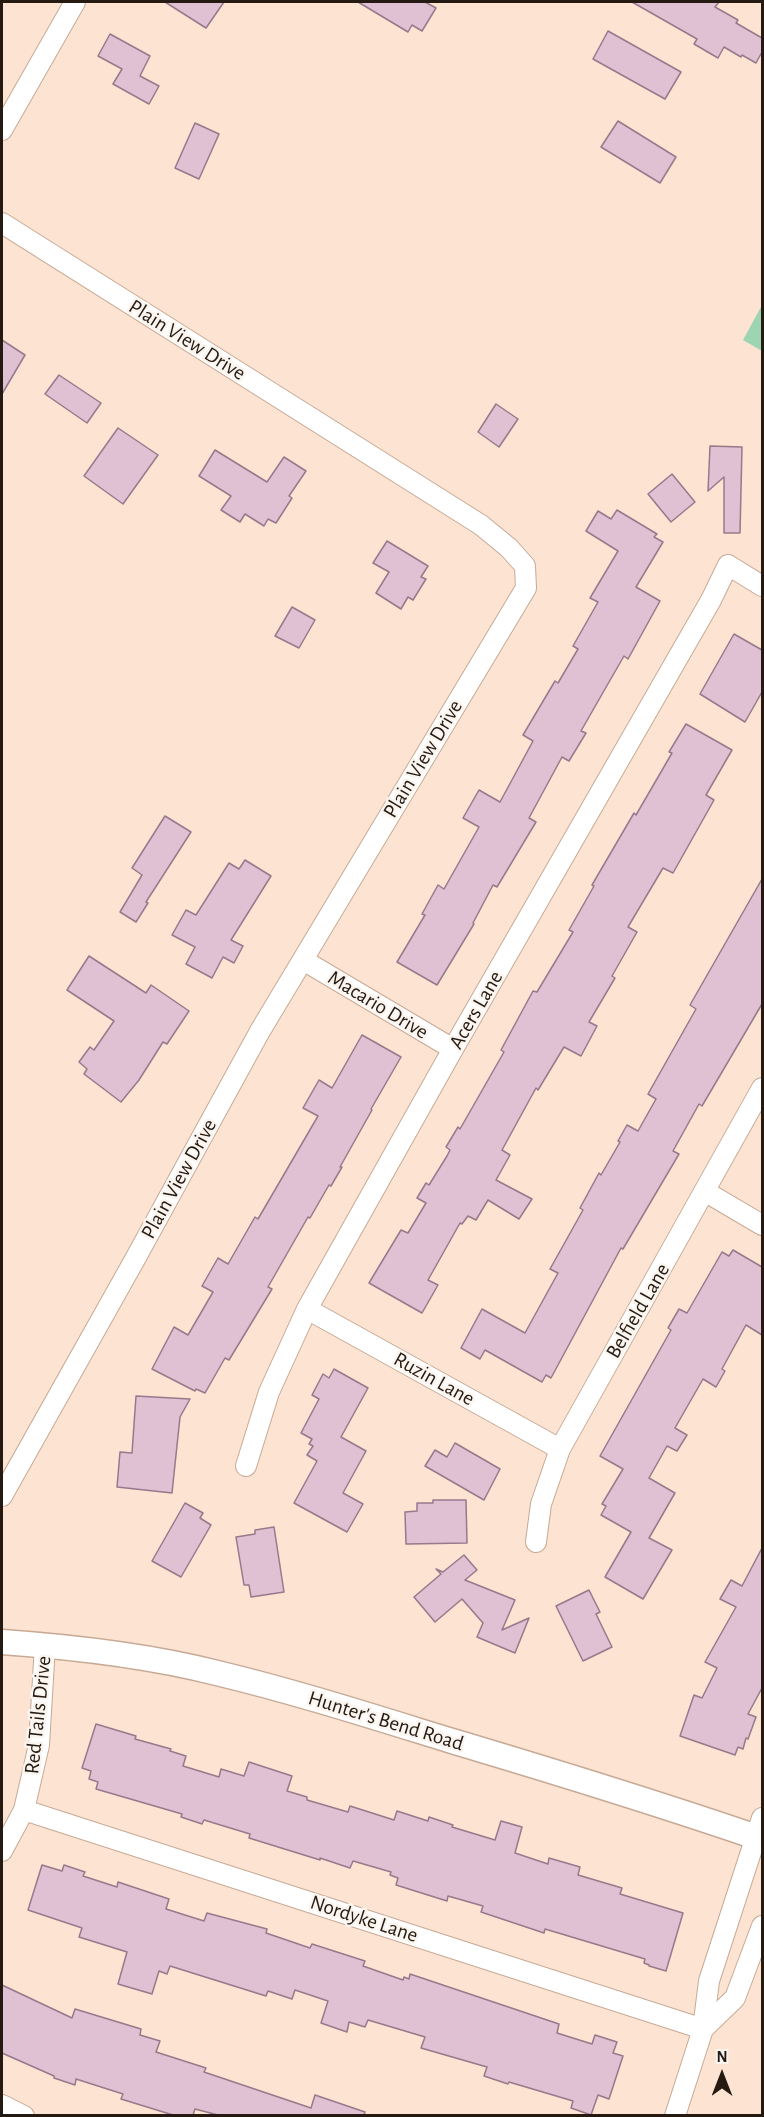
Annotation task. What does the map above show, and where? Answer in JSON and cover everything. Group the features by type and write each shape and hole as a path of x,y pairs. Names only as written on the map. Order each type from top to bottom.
{"street":[{"path":"2,130 75,2"},
{"name":"Plain View Drive","path":"2,223 481,525 509,548 525,566 526,588 260,1031 134,1262 2,1496"},
{"name":"Acers Lane","path":"246,1466 269,1392 308,1310 453,1049 711,600 728,565 762,586"},
{"name":"Macario Drive","path":"303,960 453,1049"},
{"name":"Belfield Lane","path":"536,1542 541,1504 560,1449 706,1192 762,1088"},
{"path":"706,1192 762,1225"},
{"name":"Ruzin Lane","path":"308,1310 560,1449"},
{"name":"Hunter's Bend Road","path":"2,1642 126,1655 214,1672 760,1831"},
{"name":"Red Tails Drive","path":"2,1851 24,1810 39,1745 45,1645"},
{"name":"Nordyke Lane","path":"24,1810 703,2029"},
{"path":"675,2115 703,2029 709,1981 760,1831"},
{"path":"703,2029 735,1998 762,1926"},
{"path":"2,2104 24,2115"}],"green space":[{"path":"762,305 762,351 743,340"}],"building":[{"path":"165,2 224,2 206,28"},
{"path":"358,2 425,2 436,8 422,31 412,25 408,32"},
{"path":"632,2 719,2 715,7 738,20 736,23 762,38 762,52 756,63 724,47 718,58 694,44 697,39"},
{"path":"608,31 681,72 665,99 593,59"},
{"path":"110,34 150,56 140,76 159,86 149,104 113,84 122,69 98,56"},
{"path":"618,121 676,157 660,183 601,147"},
{"path":"195,123 219,134 199,179 175,168"},
{"path":"2,340 25,355 2,394"},
{"path":"59,375 101,403 87,423 45,394"},
{"path":"496,404 518,419 499,447 478,432"},
{"path":"118,428 158,455 123,504 84,476"},
{"path":"710,446 742,447 740,533 724,533 724,477 708,491"},
{"path":"215,450 267,482 284,457 306,471 289,496 292,498 276,523 268,519 264,526 245,514 240,522 221,510 231,496 199,476"},
{"path":"672,474 695,502 671,522 648,494"},
{"path":"617,510 657,534 654,537 663,542 636,587 660,601 628,659 624,656 581,731 586,733 569,761 562,757 529,818 536,822 497,887 493,885 474,924 437,985 397,962 425,915 422,914 438,885 444,889 479,827 463,818 479,790 500,802 533,741 523,735 555,681 558,683 578,649 573,646 598,602 590,598 618,551 586,531 598,511 611,519"},
{"path":"387,541 428,566 421,577 426,579 413,600 408,597 401,609 376,593 389,572 373,563"},
{"path":"292,607 315,620 299,648 275,636"},
{"path":"734,634 762,650 762,692 745,722 700,694"},
{"path":"686,724 732,750 706,795 714,800 673,873 663,868 628,927 637,932 612,976 615,978 589,1022 597,1026 581,1056 564,1047 538,1090 536,1088 502,1150 510,1155 496,1180 532,1199 519,1219 488,1200 476,1220 468,1216 462,1224 460,1223 428,1280 438,1285 422,1313 369,1283 401,1230 408,1233 426,1203 417,1198 426,1183 429,1185 447,1156 450,1150 446,1147 458,1127 460,1129 504,1052 501,1050 533,991 537,992 573,932 569,930 594,886 592,885 634,813 636,815"},
{"path":"165,816 191,832 146,902 148,903 136,922 120,912 142,875 132,868"},
{"path":"245,860 271,876 231,940 243,946 234,963 223,957 212,978 186,964 195,947 172,935 186,910 196,915 229,863 239,869"},
{"path":"762,879 762,1004 702,1106 699,1104 673,1151 679,1154 623,1249 621,1248 551,1378 546,1375 542,1382 485,1350 480,1359 461,1348 482,1309 525,1333 558,1273 550,1269 583,1210 580,1208 599,1173 601,1175 620,1142 618,1141 627,1125 638,1131 656,1099 648,1094 696,1009 690,1005"},
{"path":"89,956 146,993 151,985 189,1011 167,1044 163,1042 139,1080 121,1102 84,1074 87,1069 79,1062 90,1047 94,1050 114,1021 67,990"},
{"path":"362,1035 401,1057 340,1167 342,1167 310,1218 308,1217 268,1287 272,1289 229,1360 225,1358 205,1393 196,1389 195,1391 152,1369 174,1327 188,1335 213,1292 202,1286 218,1258 228,1264 255,1217 258,1219 318,1116 303,1108 319,1080 332,1088"},
{"path":"733,1250 762,1267 762,1335 746,1325 722,1369 725,1371 716,1387 703,1379 675,1428 687,1435 677,1451 667,1446 649,1478 675,1493 649,1538 672,1550 643,1599 605,1577 631,1532 601,1515 606,1506 602,1504 623,1469 600,1456 671,1330 668,1328 679,1309 687,1313 722,1252 729,1256"},
{"path":"334,1369 368,1388 341,1437 366,1451 343,1493 363,1504 347,1532 294,1503 317,1461 307,1455 313,1446 309,1444 312,1439 301,1433 319,1399 312,1395 323,1374 329,1378"},
{"path":"136,1396 190,1399 180,1417 172,1493 117,1487 120,1452 132,1453"},
{"path":"455,1443 500,1469 484,1500 425,1466 435,1450 447,1457"},
{"path":"433,1500 466,1500 467,1543 406,1544 405,1512 417,1511 417,1503 433,1503"},
{"path":"185,1503 203,1513 200,1518 211,1525 181,1577 152,1561"},
{"path":"274,1527 284,1592 251,1597 249,1585 244,1585 236,1537 255,1534 255,1530"},
{"path":"762,1548 762,1688 748,1714 756,1717 748,1739 746,1738 743,1749 738,1747 735,1755 680,1736 694,1695 702,1698 717,1668 705,1662 736,1607 720,1599 731,1580 742,1586"},
{"path":"464,1555 477,1570 465,1580 515,1600 502,1630 529,1618 515,1653 477,1637 483,1623 462,1599 435,1622 414,1597 441,1574 436,1569 443,1572"},
{"path":"589,1590 600,1612 596,1614 612,1647 583,1661 556,1606"},
{"path":"96,1724 136,1736 135,1739 171,1749 170,1751 186,1756 183,1766 219,1777 221,1769 244,1776 249,1762 292,1776 287,1791 307,1797 307,1800 348,1812 350,1806 394,1820 397,1811 428,1821 429,1817 453,1825 452,1827 495,1840 501,1821 522,1827 515,1853 548,1864 549,1858 580,1867 578,1875 622,1888 620,1894 683,1913 666,1971 649,1966 644,1963 645,1959 545,1929 544,1933 481,1912 483,1906 448,1896 447,1901 396,1885 398,1878 390,1875 391,1872 353,1861 350,1868 320,1858 320,1860 249,1838 250,1834 204,1820 202,1824 181,1817 182,1814 96,1789 98,1782 89,1779 91,1771 82,1768"},
{"path":"42,1865 62,1871 64,1865 85,1872 83,1876 117,1887 118,1882 169,1899 166,1909 204,1921 207,1913 267,1929 266,1933 310,1948 312,1944 365,1961 363,1966 403,1980 404,1977 409,1979 410,1974 559,2024 557,2033 592,2044 595,2035 617,2042 613,2053 623,2056 609,2099 598,2095 591,2115 571,2108 573,2101 484,2076 487,2067 421,2048 425,2037 368,2020 365,2027 349,2022 347,2032 321,2023 328,2001 295,1990 292,1999 268,1991 266,1996 170,1966 167,1974 159,1971 152,1994 118,1984 127,1952 79,1937 82,1928 28,1910"},
{"path":"2,1985 72,2018 75,2009 141,2029 140,2035 160,2041 156,2052 206,2068 204,2072 311,2108 315,2095 365,2112 364,2115 218,2115 195,2109 193,2115 173,2115 121,2099 123,2094 76,2079 75,2085 54,2078 54,2076 2,2053"}]}
